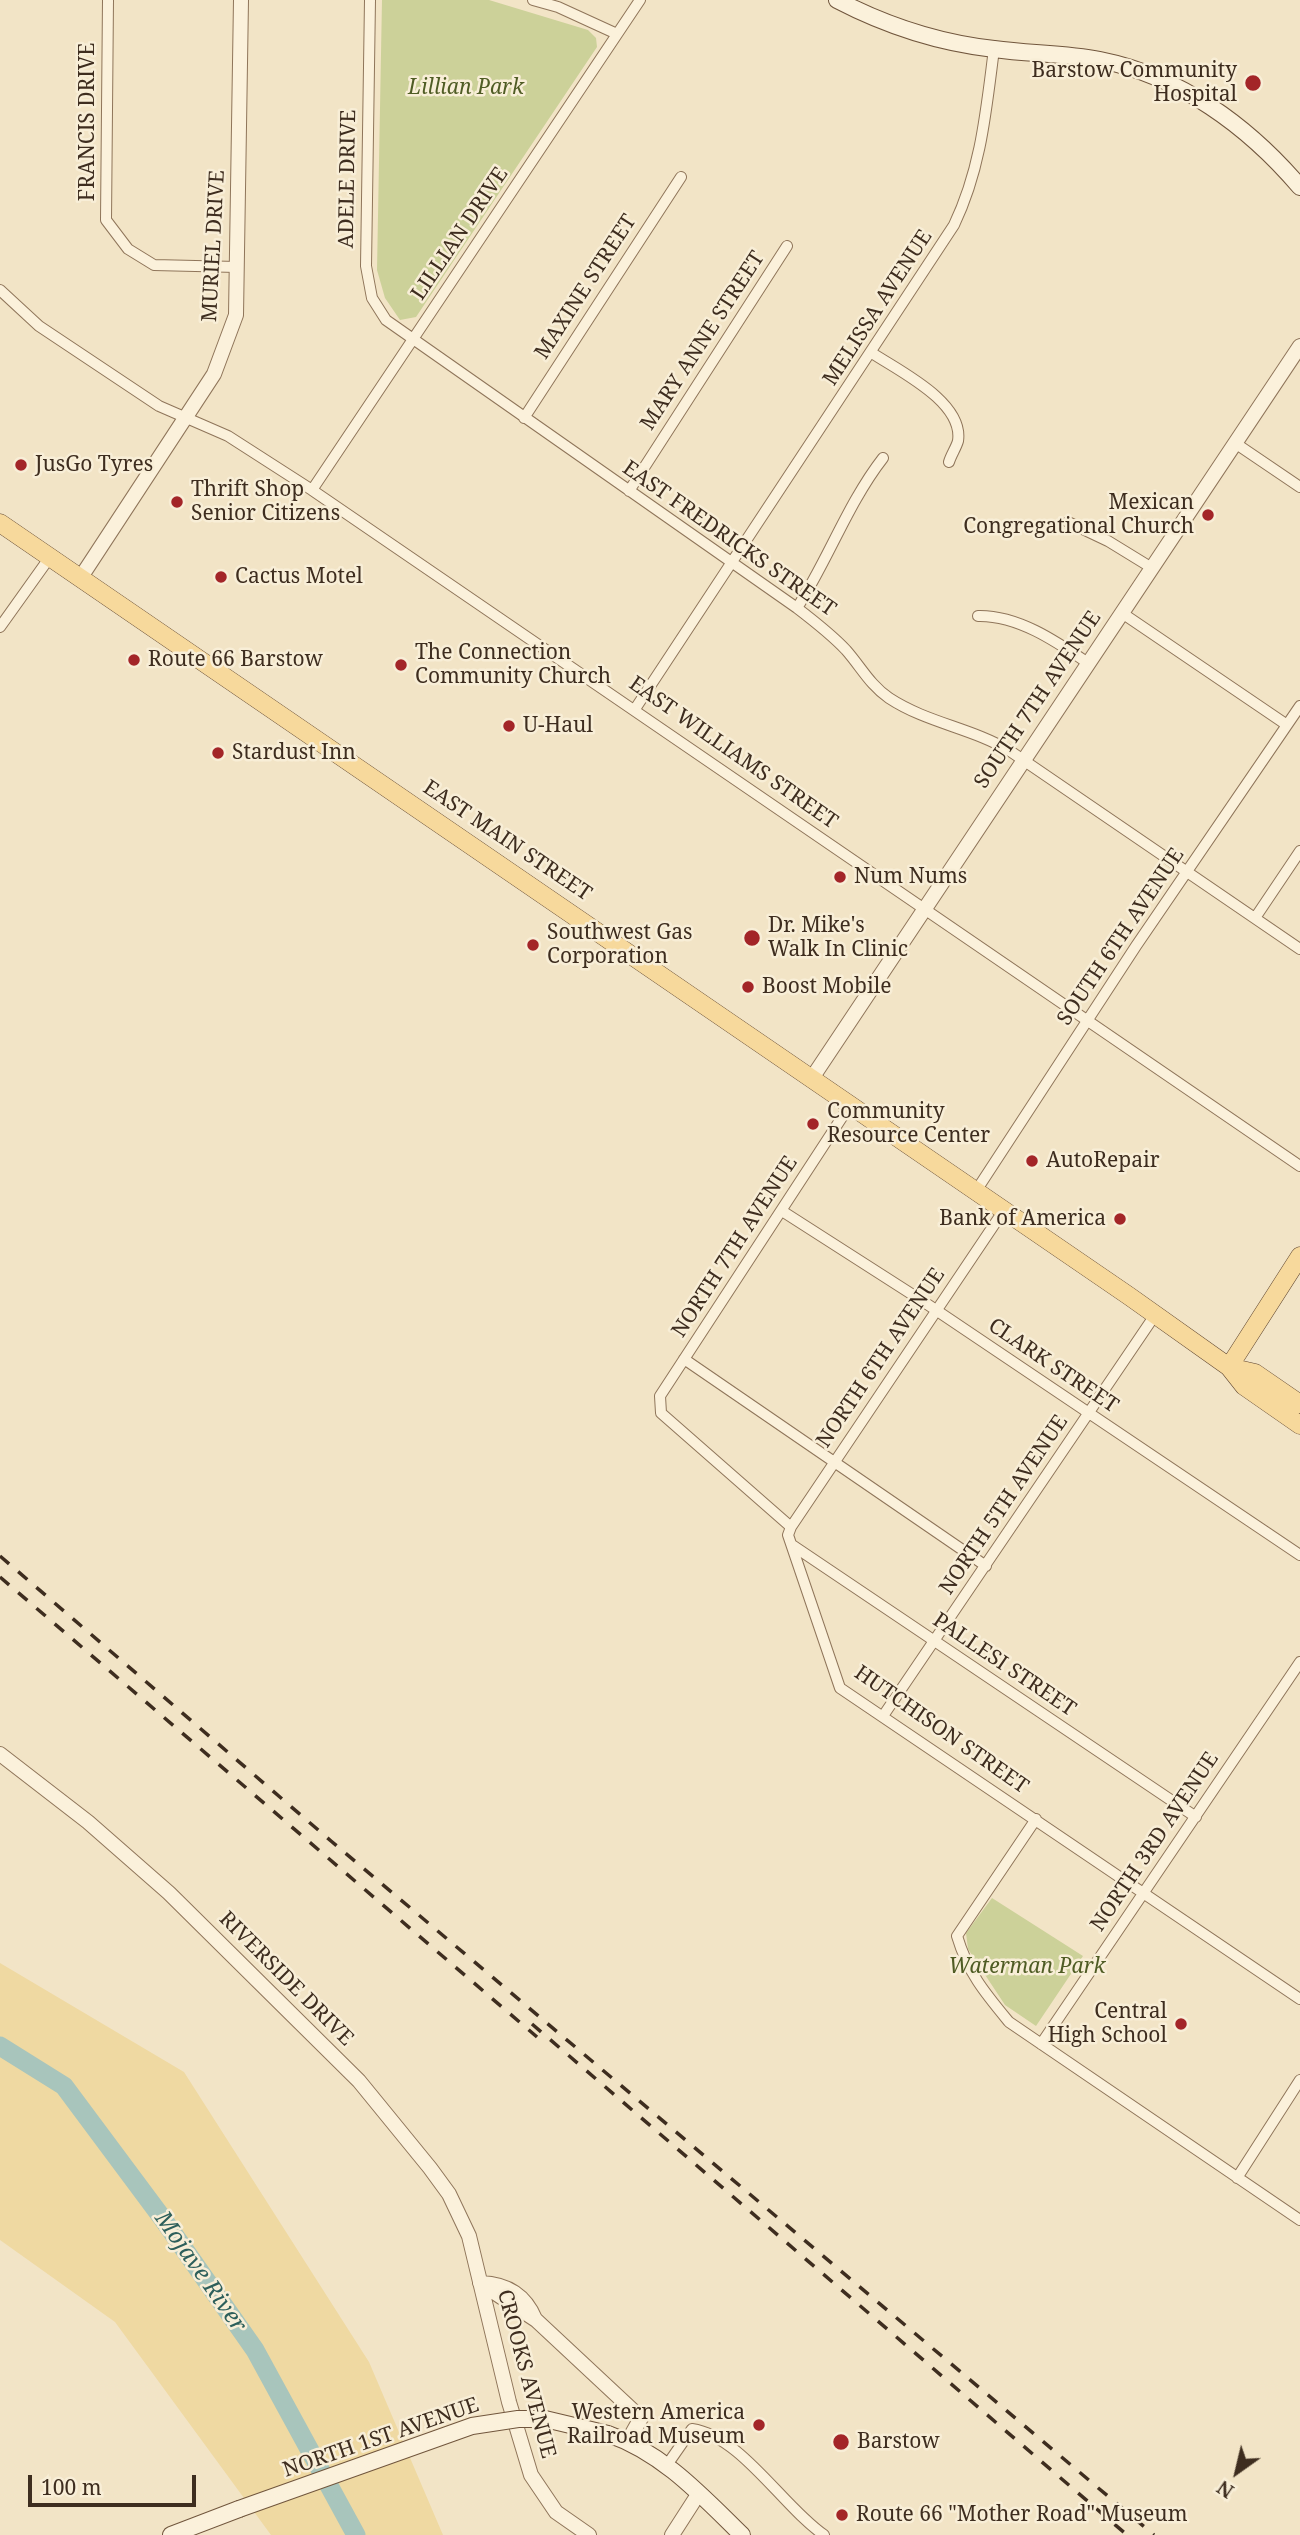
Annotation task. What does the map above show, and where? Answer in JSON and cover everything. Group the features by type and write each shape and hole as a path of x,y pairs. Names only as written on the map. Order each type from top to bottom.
{"main road":[{"path":"837,0 920,34 994,50 1101,61 1149,75 1190,94 1226,117 1256,140 1300,187"},
{"name":"EAST MAIN STREET","path":"0,523 1004,1210 1228,1367 1244,1386 1300,1425"},
{"path":"1228,1367 1300,1256"},
{"name":"EAST MAIN STREET","path":"1228,1367 1255,1373 1300,1404"},
{"name":"NORTH 1ST AVENUE","path":"171,2535 472,2426 518,2419 545,2419 628,2441 667,2465 742,2535"}],"street":[{"name":"FRANCIS DRIVE","path":"108,0 107,220 128,249 154,265 237,267"},
{"name":"MURIEL DRIVE","path":"81,577 215,374 236,315 241,0"},
{"name":"ADELE DRIVE","path":"370,0 366,266 372,298 386,320 412,341"},
{"path":"533,0 592,21 617,34"},
{"name":"LILLIAN DRIVE","path":"312,490 640,0"},
{"name":"MELISSA AVENUE","path":"635,709 954,225 970,191 979,157 994,50"},
{"name":"MAXINE STREET","path":"524,418 681,177"},
{"name":"MARY ANNE STREET","path":"629,491 787,246"},
{"name":"EAST WILLIAMS STREET","path":"0,290 39,326 159,406 228,436 312,490 1300,1166"},
{"name":"EAST FREDRICKS STREET","path":"412,341 797,608 827,631 872,684 886,696 920,716 984,736 1300,949"},
{"name":"SOUTH 7TH AVENUE","path":"812,1078 1300,346"},
{"path":"872,353 936,396 951,412 957,427 958,442 949,462"},
{"path":"1235,443 1300,487"},
{"path":"797,608 822,568 869,477 883,458"},
{"path":"1068,522 1108,541 1152,568"},
{"path":"0,627 50,556"},
{"path":"1122,613 1287,725"},
{"path":"978,616 990,616 1036,632 1088,663"},
{"name":"SOUTH 6TH AVENUE","path":"976,1191 1187,871 1300,706"},
{"path":"1255,918 1300,851"},
{"name":"NORTH 7TH AVENUE","path":"791,1527 661,1413 660,1395 850,1105"},
{"name":"NORTH 6TH AVENUE","path":"791,1527 1004,1210"},
{"name":"CLARK STREET","path":"782,1211 1300,1555"},
{"name":"NORTH 5TH AVENUE","path":"883,1717 1155,1315"},
{"path":"684,1359 986,1566"},
{"name":"HUTCHISON STREET","path":"791,1527 788,1535 840,1688 1300,1999"},
{"name":"PALLESI STREET","path":"792,1545 1196,1817"},
{"name":"NORTH 3RD AVENUE","path":"1041,2044 1300,1662"},
{"name":"RIVERSIDE DRIVE","path":"0,1754 88,1822 169,1893 359,2081 449,2194 469,2236 480,2283"},
{"path":"1036,1819 957,1936 965,1963 982,1989 1009,2022 1300,2220"},
{"path":"1237,2178 1300,2081"},
{"path":"480,2283 499,2284 528,2302 536,2320 640,2418 628,2441"},
{"name":"CROOKS AVENUE","path":"480,2283 509,2402 531,2475 556,2512 589,2535"},
{"path":"667,2465 692,2429 703,2430 726,2444 824,2535"},
{"path":"672,2535 699,2493"}],"green space":[{"name":"Lillian Park","path":"382,0 489,0 588,30 596,38 597,47 416,317 400,320 385,298 377,270"},
{"name":"Waterman Park","path":"992,1898 1083,1956 1036,2026 1005,2005 968,1949 966,1933"}],"sand":[{"path":"0,1963 184,2072 369,2362 443,2535 271,2535 115,2322 0,2240"}],"waterway":[{"name":"Mojave River","path":"0,2046 64,2086 163,2219 255,2350 356,2535"}],"railway":[{"path":"0,1556 331,1841 1154,2535"},
{"path":"0,1577 537,2037"},
{"path":"532,2024 1127,2535"}],"place":[{"name":"Barstow Community Hospital","path":"1253,83"},
{"name":"JusGo Tyres","path":"21,465"},
{"name":"Thrift Shop Senior Citizens","path":"177,502"},
{"name":"Mexican Congregational Church","path":"1208,515"},
{"name":"Cactus Motel","path":"221,577"},
{"name":"Route 66 Barstow","path":"134,660"},
{"name":"The Connection Community Church","path":"401,665"},
{"name":"U-Haul","path":"509,726"},
{"name":"Stardust Inn","path":"218,753"},
{"name":"Num Nums","path":"840,877"},
{"name":"Dr. Mike's Walk In Clinic","path":"752,938"},
{"name":"Southwest Gas Corporation","path":"533,945"},
{"name":"Boost Mobile","path":"748,987"},
{"name":"Community Resource Center","path":"813,1124"},
{"name":"AutoRepair","path":"1032,1161"},
{"name":"Bank of America","path":"1120,1219"},
{"name":"Central High School","path":"1181,2024"},
{"name":"Western America Railroad Museum","path":"759,2425"},
{"name":"Barstow","path":"841,2442"},
{"name":"Route 66 \"Mother Road\" Museum","path":"842,2515"}]}
